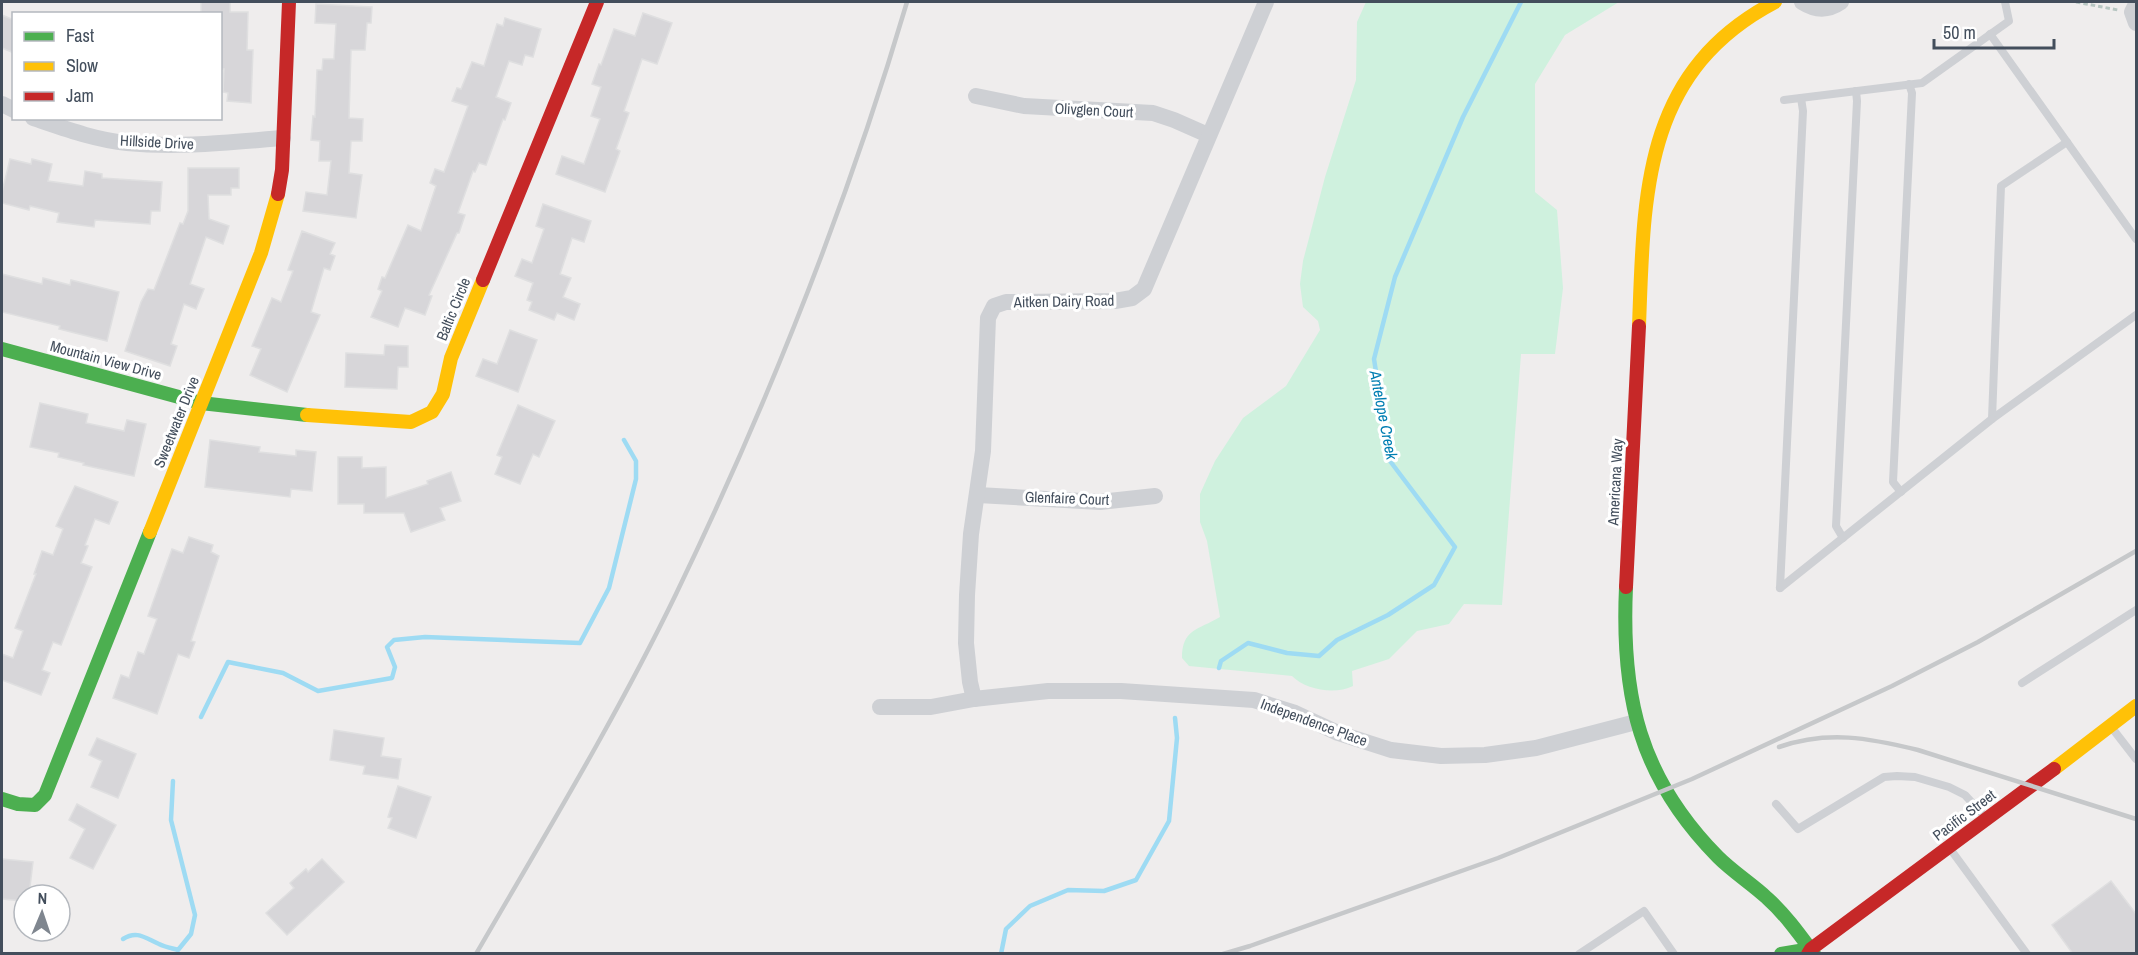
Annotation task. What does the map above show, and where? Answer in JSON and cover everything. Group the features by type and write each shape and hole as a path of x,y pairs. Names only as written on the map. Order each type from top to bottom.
{"street":[{"name":"Sweetwater Drive","path":"2,799 18,804 35,805 45,795 261,254 279,196 289,2"},
{"name":"Baltic Circle","path":"201,403 273,413 411,422 432,412 443,394 451,358 597,2"},
{"name":"Aitken Dairy Road","path":"974,699 966,643 971,534 983,451 988,318 994,306 1006,302 1114,301 1132,298 1144,289 1266,2"},
{"name":"Americana Way","path":"1775,2 1739,23 1709,51 1683,87 1663,126 1652,162 1643,237 1624,632 1625,656 1636,722 1657,777 1677,812 1721,861 1780,911 1811,952"},
{"path":"1802,2 1818,9 1826,9 1841,2"},
{"name":"Olivglen Court","path":"976,96 1024,106 1153,113 1208,135"},
{"name":"Hillside Drive","path":"39,120 67,130 125,143 175,146 283,138"},
{"name":"Mountain View Drive","path":"2,349 201,403"},
{"name":"Glenfaire Court","path":"978,495 1100,502 1155,496"},
{"name":"Independence Place","path":"880,707 931,706 1048,691 1121,691 1254,700 1295,713 1338,733 1391,750 1441,756 1485,755 1536,748 1636,722"},
{"name":"Pacific Street","path":"1782,954 1811,952 2136,706"}],"lane":[{"path":"1784,100 1922,83 2009,21 2005,2"},
{"path":"1990,34 2136,239"},
{"path":"1900,492 1893,482 1912,93 1909,84"},
{"path":"1843,538 1836,526 1856,91"},
{"path":"1801,98 1803,111 1780,588 1992,419 2136,315"},
{"path":"1992,419 2001,186 2067,142"},
{"path":"2022,683 2136,610"},
{"path":"2110,725 2136,759"},
{"path":"1776,804 1798,829 1884,777 1915,777 1949,787 1965,795 1988,819"},
{"path":"1949,847 2027,954"},
{"path":"1579,954 1644,911 1674,954"}],"path":[{"path":"2076,2 2135,13"}],"green space":[{"path":"1366,2 1619,2 1565,35 1535,84 1535,192 1557,210 1563,288 1555,354 1521,354 1502,605 1464,604 1449,624 1417,631 1389,659 1352,671 1353,686 1338,690 1321,690 1305,685 1292,676 1189,666 1182,658 1188,636 1220,617 1207,541 1200,522 1200,494 1215,461 1243,418 1286,386 1320,330 1318,321 1303,307 1300,284 1303,261 1325,177 1356,80 1357,22"}],"building":[{"path":"201,2 230,2 230,12 248,12 247,50 253,50 251,103 227,101 228,93 223,92 222,12 201,12"},
{"path":"316,4 372,7 371,23 367,23 365,50 351,50 349,118 363,119 362,141 351,141 349,173 362,175 356,218 303,211 306,192 327,195 331,161 319,161 320,141 311,140 313,116 315,117 317,70 322,70 323,59 334,59 336,24 315,23"},
{"path":"643,13 672,23 657,64 642,59 624,111 629,113 616,149 620,151 605,192 556,174 562,156 584,164 600,119 591,116 601,87 592,84 599,64 601,65 614,29 635,36"},
{"path":"2,15 12,19 12,52 2,48"},
{"path":"505,18 541,29 533,57 525,55 522,65 509,61 496,97 511,103 486,165 479,163 475,172 473,171 458,213 465,215 459,233 457,233 429,295 432,296 425,315 405,308 398,327 371,317 382,291 378,289 382,277 385,278 408,225 421,231 436,186 430,183 435,169 444,172 468,106 452,101 457,88 461,89 472,62 484,66 497,24 503,26"},
{"path":"10,159 31,164 32,159 52,164 48,181 83,186 85,171 102,174 102,178 162,182 160,211 151,211 150,224 95,220 94,227 57,222 59,213 30,206 29,210 2,203 2,192"},
{"path":"188,168 239,168 239,188 231,188 231,195 208,195 209,219 229,226 223,244 206,237 190,284 204,289 196,309 184,304 171,344 177,346 170,366 125,351 141,302 148,289 154,290 180,223 183,224 188,211"},
{"path":"543,204 591,221 584,242 572,238 560,274 571,278 563,297 580,304 574,320 557,313 554,320 529,310 532,302 527,300 533,283 515,276 522,259 532,263 544,229 536,226"},
{"path":"302,231 335,243 330,254 335,256 330,270 324,268 311,312 320,315 287,392 250,375 261,349 252,346 272,298 281,302 293,271 288,270"},
{"path":"2,274 42,284 43,278 70,285 71,280 119,292 107,341 59,329 60,326 2,312"},
{"path":"510,330 537,340 518,392 476,376 483,359 497,364"},
{"path":"385,345 408,346 408,367 398,367 397,389 345,387 346,353 384,355"},
{"path":"40,403 88,414 86,423 124,431 127,420 146,424 134,476 83,465 84,463 58,457 59,453 30,447"},
{"path":"518,405 555,421 539,457 533,454 520,484 495,474 502,457 497,455"},
{"path":"210,440 260,447 259,452 296,456 296,450 316,452 312,491 291,489 290,497 205,487"},
{"path":"338,457 362,457 362,468 386,467 386,498 428,484 427,481 451,472 461,501 440,508 445,520 411,532 404,513 364,513 364,504 338,504"},
{"path":"75,486 118,502 109,524 95,519 81,563 92,567 61,645 53,642 42,670 50,673 41,695 2,680 2,654 13,658 23,631 15,628 36,574 34,574 42,551 53,555 63,529 56,526"},
{"path":"189,537 213,545 211,552 219,556 191,641 195,642 189,658 178,654 157,714 113,698 121,675 129,678 138,652 144,654 157,619 148,616 172,549 183,553"},
{"path":"334,730 384,738 381,756 401,759 398,779 363,774 365,766 330,760"},
{"path":"97,738 136,754 118,798 91,787 102,761 89,755"},
{"path":"398,786 431,797 416,838 388,828 392,818 388,817"},
{"path":"77,804 116,825 93,869 70,858 85,829 69,820"},
{"path":"2,859 33,862 30,883 12,883 12,900 2,899"},
{"path":"322,859 344,882 287,935 266,913 294,888 290,883 306,869 308,872"},
{"path":"2111,881 2136,914 2136,954 2073,954 2052,925"}],"waterway":[{"name":"Antelope Creek","path":"1219,668 1221,661 1248,643 1287,653 1319,656 1337,640 1388,615 1434,585 1455,547 1390,461 1374,359 1395,277 1463,117 1521,2"},
{"path":"201,717 228,662 283,673 318,691 392,678 395,667 387,647 394,640 425,637 580,643 609,588 636,479 636,461 624,440"},
{"name":"Antelope Creek","path":"1001,954 1006,929 1030,906 1068,890 1104,891 1136,880 1169,821 1177,738 1175,718"},
{"path":"123,939 137,935 178,950 191,934 195,915 171,820 173,781"}],"railway":[{"path":"476,954 629,686 710,522 804,302 859,153 907,2"},
{"path":"1223,954 1498,858 1692,779 1892,686 1978,642 2136,551"},
{"path":"1779,747 1832,737 1882,742 1918,750 2136,819"}],"traffic: fast":[{"path":"2,349 201,403 307,415"},
{"path":"2,799 18,804 35,805 45,795 150,532"},
{"path":"1626,587 1625,627 1632,699 1640,733 1653,765 1691,827 1718,857 1774,904 1814,954"},
{"path":"1781,954 1811,949"}],"traffic: slow":[{"path":"1639,326 1649,184 1659,141 1675,100 1698,64 1731,31 1775,2"},
{"path":"150,532 261,253 278,194"},
{"path":"307,415 411,422 432,412 443,394 451,358 483,280"},
{"path":"2054,769 2136,706"}],"traffic: jam":[{"path":"278,194 282,170 289,2"},
{"path":"483,280 597,2"},
{"path":"1626,587 1639,326"},
{"path":"1808,954 1811,949 2054,769"}]}
